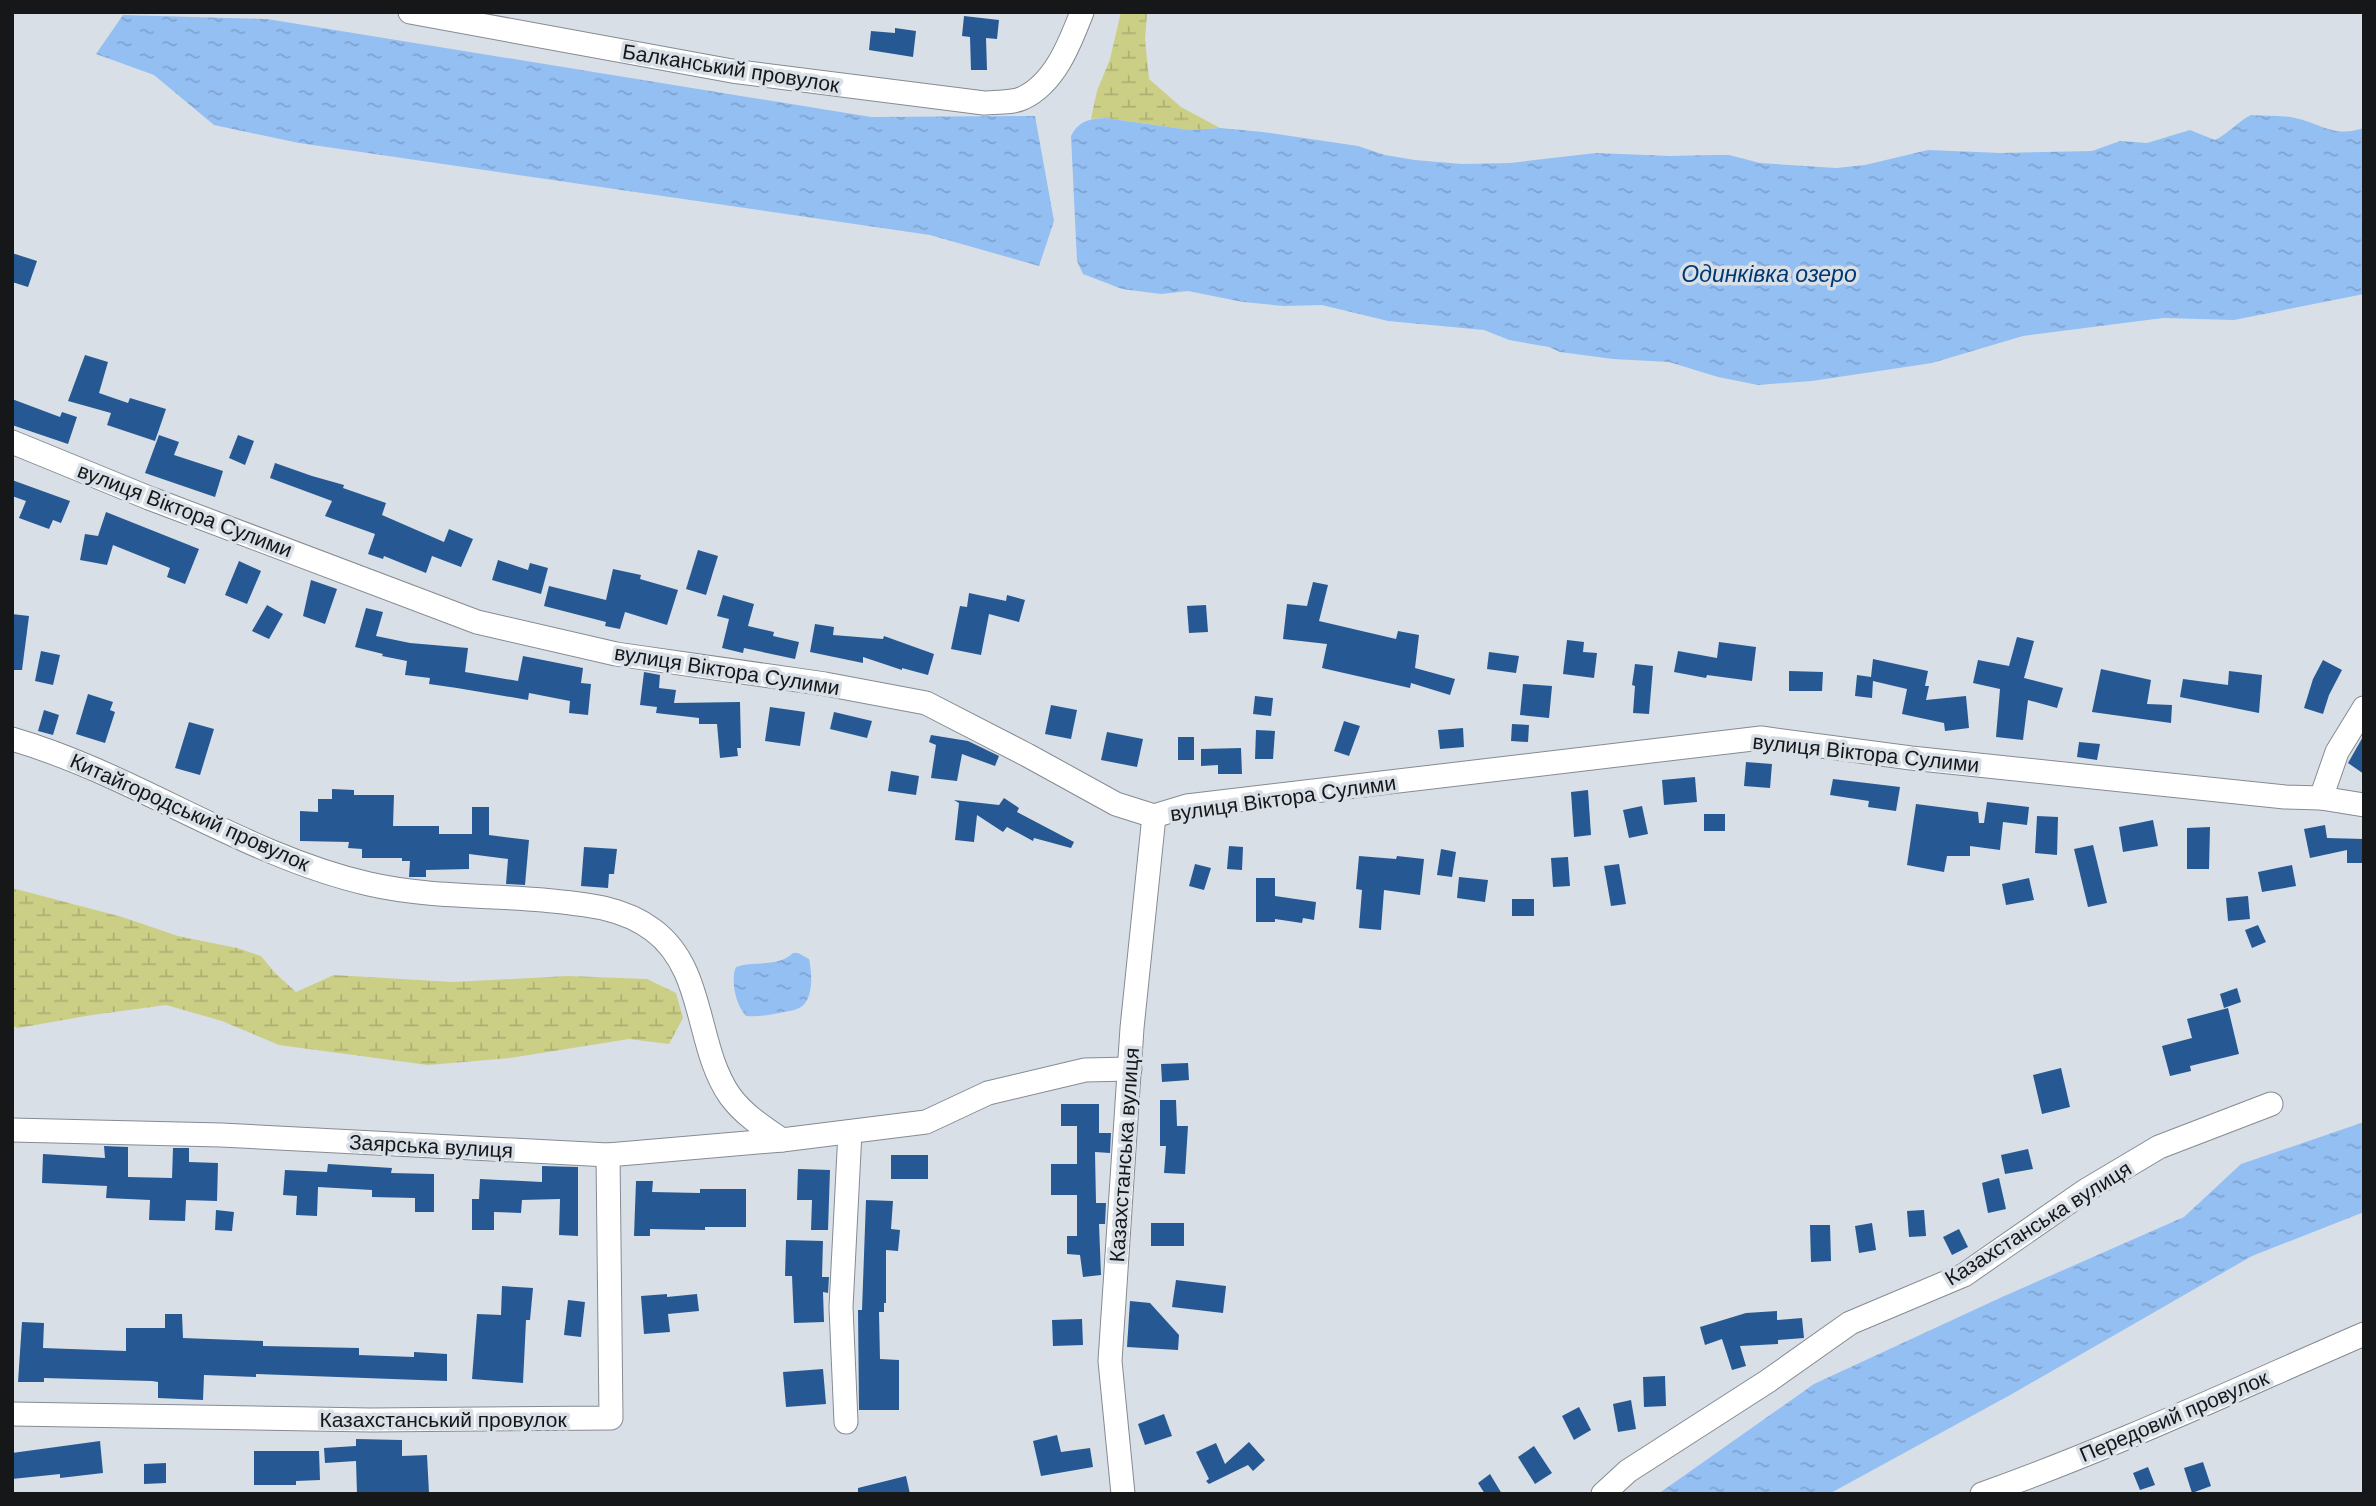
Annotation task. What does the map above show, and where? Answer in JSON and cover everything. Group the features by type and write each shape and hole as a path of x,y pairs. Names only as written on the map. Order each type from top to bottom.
{"street":[{"name":"Балканський провулок","path":"410,12 732,71 984,103 1021,99 1048,81 1082,12"},
{"name":"вулиця Віктора Сулими","path":"12,442 149,498 477,622 616,654 825,684 926,703 1116,804 1154,816 1187,806 1761,738 1911,758 2284,797 2321,798 2364,805"},
{"path":"2321,798 2337,752 2364,708"},
{"name":"Китайгородський провулок","path":"12,739 55,751 206,824 308,867 371,884 411,891 587,904 623,912 655,931 679,959 694,993 716,1070 730,1096 754,1121 782,1140"},
{"name":"Казахстанська вулиця","path":"1123,1494 1110,1361 1132,1028 1154,816"},
{"name":"Заярська вулиця","path":"12,1130 220,1135 608,1155 782,1140 926,1122 988,1093 1085,1070 1130,1069"},
{"name":"Казахстанська вулиця","path":"1603,1494 1628,1472 1768,1381 1850,1323 1964,1275 2085,1191 2159,1147 2271,1104"},
{"path":"846,1422 841,1307 850,1132"},
{"name":"Казахстанський провулок","path":"12,1413 371,1420 611,1418 608,1155"},
{"name":"Передовий провулок","path":"1982,1494 2134,1435 2364,1334"}],"green space":[{"path":"1121,12 1147,12 1145,40 1149,79 1181,107 1220,128 1190,130 1105,118 1091,119"},
{"path":"12,888 122,917 178,936 237,948 261,956 296,992 334,975 453,982 568,976 647,979 676,993 683,1018 669,1044 629,1039 510,1058 428,1065 279,1045 222,1021 166,1005 18,1028 12,1026"}],"water":[{"path":"123,15 267,19 871,117 1035,116 1054,221 1039,266 930,235 299,143 214,125 154,75 96,54"},
{"name":"Одинківка озеро","path":"2251,115 2295,118 2344,132 2364,128 2364,294 2234,320 2163,318 2023,336 1932,363 1812,381 1758,385 1718,377 1669,362 1613,359 1560,352 1549,347 1509,340 1484,330 1388,321 1322,305 1284,306 1243,302 1188,291 1161,294 1122,289 1083,274 1077,261 1071,136 1081,124 1099,118 1190,130 1220,128 1263,132 1358,146 1385,155 1415,160 1462,164 1510,163 1596,153 1729,155 1760,163 1836,168 1865,165 1928,150 2001,153 2092,151 2120,141 2147,143 2190,130 2215,140"},
{"path":"793,953 809,959 811,985 805,1003 791,1011 746,1016 735,993 736,967 780,961"},
{"path":"2364,1122 2364,1212 2252,1256 2012,1394 1829,1494 1658,1494 1814,1384 2184,1217 2241,1164"}],"building":[{"path":"964,16 999,20 997,39 986,38 987,70 971,70 970,37 962,36"},
{"path":"895,28 916,31 913,57 869,50 871,31 895,33"},
{"path":"12,253 37,261 28,287 12,282"},
{"path":"85,355 108,362 99,393 128,403 130,398 166,409 155,441 107,425 111,413 68,401"},
{"path":"12,399 60,417 62,412 77,417 68,444 12,425"},
{"path":"159,435 179,442 174,455 223,471 215,497 145,473"},
{"path":"238,435 254,441 245,465 229,458"},
{"path":"275,463 344,485 343,488 386,503 382,515 444,542 449,529 473,539 461,567 432,556 426,573 384,556 383,559 368,554 375,534 325,516 332,501 270,478"},
{"path":"12,480 70,501 61,523 53,520 49,529 19,518 26,501 12,496"},
{"path":"106,512 199,549 185,584 167,577 170,568 113,545 107,565 80,560 85,534 98,536"},
{"path":"698,550 718,556 706,595 686,589"},
{"path":"498,560 528,570 530,563 548,568 541,594 492,580"},
{"path":"239,561 261,571 247,604 225,595"},
{"path":"613,569 641,575 640,579 678,590 667,625 625,612 620,629 605,626 606,622 544,606 549,586 606,600"},
{"path":"311,580 337,589 325,624 303,616"},
{"path":"1313,582 1328,585 1319,621 1396,639 1398,631 1419,635 1415,668 1455,679 1450,695 1411,683 1410,688 1322,668 1327,644 1283,639 1287,604 1307,606"},
{"path":"969,593 1006,601 1007,595 1025,600 1019,622 989,614 981,655 951,649 960,606 967,607"},
{"path":"723,595 754,604 748,626 799,642 795,659 744,648 743,653 722,648 729,619 717,616"},
{"path":"267,605 283,614 269,639 252,631"},
{"path":"1206,605 1208,632 1189,633 1187,606"},
{"path":"366,608 383,612 376,636 410,643 468,648 465,672 518,681 523,656 583,668 581,683 591,684 588,715 569,713 570,701 529,693 528,700 429,684 430,678 405,675 407,661 355,647"},
{"path":"12,614 29,616 22,670 12,670"},
{"path":"815,624 834,627 833,635 883,639 884,636 934,654 928,675 902,670 863,657 863,663 810,652"},
{"path":"2017,637 2034,641 2024,678 2063,688 2057,708 2028,700 2023,740 1996,737 2000,689 1973,683 1978,660 2009,666"},
{"path":"1567,640 1584,642 1583,652 1597,653 1594,678 1563,674"},
{"path":"1719,642 1756,647 1752,681 1707,675 1706,678 1674,672 1678,651 1717,658"},
{"path":"41,651 60,655 53,685 35,681"},
{"path":"1489,652 1519,656 1516,673 1487,669"},
{"path":"1873,659 1928,671 1926,700 1966,696 1969,728 1945,731 1944,723 1902,714 1907,689 1873,681 1872,698 1855,696 1857,675 1871,677"},
{"path":"2323,660 2342,670 2323,714 2304,708 2313,679"},
{"path":"1635,664 1653,666 1649,714 1633,713 1635,686 1632,685"},
{"path":"2101,669 2151,680 2147,704 2172,705 2171,723 2092,712"},
{"path":"1789,671 1823,672 1822,691 1789,691"},
{"path":"2229,671 2262,675 2259,713 2180,697 2183,679 2228,685"},
{"path":"644,672 660,675 659,688 676,690 674,703 740,702 741,748 737,748 738,756 720,758 717,724 699,724 699,718 656,713 657,707 640,705"},
{"path":"1523,684 1552,686 1549,718 1520,715"},
{"path":"88,694 113,702 110,710 115,712 105,743 76,734"},
{"path":"1255,696 1273,698 1271,716 1253,714"},
{"path":"1051,705 1077,710 1071,739 1045,734"},
{"path":"770,707 805,712 800,746 765,741"},
{"path":"44,710 59,715 53,735 38,731"},
{"path":"834,712 872,721 867,738 830,729"},
{"path":"1344,721 1360,726 1349,756 1334,751"},
{"path":"189,722 214,729 200,775 175,768"},
{"path":"1512,724 1529,725 1528,742 1511,741"},
{"path":"1463,728 1464,747 1440,749 1438,730"},
{"path":"1256,730 1275,731 1273,759 1255,759"},
{"path":"1107,732 1143,739 1137,767 1101,760"},
{"path":"931,735 968,741 999,756 995,766 962,754 957,781 931,778 936,745 929,742"},
{"path":"2364,735 2364,774 2348,763"},
{"path":"1178,737 1194,737 1194,760 1178,760"},
{"path":"2079,742 2100,744 2097,760 2077,757"},
{"path":"1241,748 1242,774 1218,774 1218,765 1201,766 1201,749"},
{"path":"1746,762 1772,764 1770,788 1744,786"},
{"path":"891,771 919,776 916,795 888,791"},
{"path":"1695,777 1697,802 1664,805 1662,780"},
{"path":"1833,779 1900,787 1896,811 1868,807 1869,801 1830,795"},
{"path":"332,789 354,790 354,795 394,795 393,826 439,826 439,834 472,834 472,807 489,807 489,835 529,840 525,885 506,884 508,859 469,854 469,869 426,870 426,877 409,877 410,861 402,861 402,858 362,858 362,849 348,848 349,842 300,841 300,811 318,812 318,799 332,799"},
{"path":"1588,790 1591,835 1574,837 1571,792"},
{"path":"1004,798 1019,808 1017,812 1074,842 1071,848 1034,838 1033,841 1007,827 1003,832 977,815 974,842 955,840 959,803 954,800 999,805"},
{"path":"1987,802 2029,807 2027,825 2003,822 2000,850 1970,846 1970,856 1947,856 1944,872 1907,865 1916,804 1978,812 1979,823 1984,823"},
{"path":"1642,806 1648,834 1629,838 1623,810"},
{"path":"1704,814 1725,814 1725,831 1704,831"},
{"path":"2037,816 2058,817 2057,855 2035,853"},
{"path":"2153,820 2158,846 2123,852 2119,827"},
{"path":"2325,825 2327,838 2364,839 2364,863 2347,863 2347,850 2310,858 2304,829"},
{"path":"2210,827 2209,869 2187,869 2187,828"},
{"path":"2093,845 2107,903 2088,907 2074,849"},
{"path":"1229,846 1243,847 1242,870 1227,869"},
{"path":"584,847 617,849 614,874 609,874 608,888 581,886"},
{"path":"1441,849 1456,852 1452,877 1437,875"},
{"path":"1359,856 1424,859 1420,895 1384,890 1381,930 1359,928 1362,890 1356,889"},
{"path":"1568,857 1570,886 1553,887 1551,858"},
{"path":"1195,864 1211,868 1204,890 1189,886"},
{"path":"1619,864 1626,904 1611,906 1604,866"},
{"path":"2292,865 2296,886 2262,892 2258,872"},
{"path":"1459,877 1488,880 1485,902 1457,898"},
{"path":"1256,878 1275,878 1275,896 1316,902 1314,920 1303,918 1302,923 1275,919 1275,922 1256,922"},
{"path":"2029,878 2034,900 2006,905 2002,884"},
{"path":"2248,896 2250,919 2228,921 2226,898"},
{"path":"1512,899 1534,899 1534,916 1512,916"},
{"path":"2258,925 2266,942 2252,948 2245,930"},
{"path":"2237,988 2241,1002 2224,1008 2220,994"},
{"path":"2228,1008 2239,1054 2190,1066 2191,1071 2170,1076 2162,1046 2192,1038 2187,1019"},
{"path":"1188,1063 1189,1080 1162,1082 1161,1064"},
{"path":"2061,1068 2070,1107 2042,1114 2033,1075"},
{"path":"1160,1100 1176,1100 1177,1126 1188,1126 1185,1174 1164,1173 1166,1146 1160,1146"},
{"path":"1061,1104 1099,1104 1099,1133 1111,1133 1110,1153 1095,1152 1096,1203 1106,1203 1105,1224 1099,1224 1101,1275 1083,1277 1080,1255 1067,1254 1067,1236 1077,1236 1077,1195 1051,1195 1051,1164 1077,1164 1077,1126 1061,1126"},
{"path":"104,1146 128,1147 128,1177 172,1178 173,1148 189,1148 189,1162 218,1163 217,1201 186,1200 185,1221 149,1220 150,1200 106,1198 107,1186 42,1183 43,1154 105,1158"},
{"path":"2028,1149 2033,1169 2005,1174 2001,1155"},
{"path":"891,1155 928,1155 928,1179 891,1179"},
{"path":"328,1164 392,1168 391,1173 434,1174 434,1212 415,1212 415,1198 372,1197 372,1190 318,1187 317,1216 296,1215 297,1196 283,1195 285,1170 327,1172"},
{"path":"542,1166 578,1167 578,1236 559,1235 560,1199 522,1200 521,1213 494,1212 494,1230 472,1230 472,1199 479,1199 480,1179 542,1182"},
{"path":"798,1169 830,1170 828,1230 811,1230 812,1200 797,1200"},
{"path":"1999,1178 2006,1209 1988,1213 1982,1183"},
{"path":"636,1181 653,1181 652,1192 700,1193 700,1189 746,1189 746,1227 705,1227 705,1230 650,1229 650,1236 634,1236"},
{"path":"866,1200 893,1201 891,1229 900,1230 898,1251 886,1250 886,1303 884,1312 879,1312 880,1359 899,1360 899,1410 859,1410 858,1310 862,1310"},
{"path":"216,1210 234,1212 232,1231 215,1230"},
{"path":"1924,1210 1926,1236 1909,1237 1907,1211"},
{"path":"1151,1223 1184,1223 1184,1246 1151,1246"},
{"path":"1872,1223 1876,1250 1859,1253 1855,1226"},
{"path":"1810,1225 1830,1225 1831,1261 1811,1262"},
{"path":"1959,1229 1968,1247 1952,1255 1943,1237"},
{"path":"786,1240 823,1241 822,1277 829,1277 828,1293 823,1292 824,1322 794,1323 792,1276 785,1276"},
{"path":"1176,1280 1226,1286 1223,1313 1172,1307"},
{"path":"502,1286 533,1288 530,1320 526,1320 523,1383 472,1379 477,1314 501,1315"},
{"path":"667,1294 667,1297 697,1294 699,1311 668,1314 670,1332 644,1334 641,1296"},
{"path":"568,1300 585,1302 581,1337 564,1335"},
{"path":"1130,1301 1150,1303 1179,1335 1178,1350 1127,1347"},
{"path":"1777,1311 1777,1320 1802,1318 1804,1338 1778,1340 1778,1344 1740,1346 1746,1366 1732,1370 1722,1339 1705,1345 1700,1327 1746,1313"},
{"path":"165,1314 182,1314 183,1338 263,1341 263,1346 359,1348 359,1355 414,1357 414,1352 447,1354 447,1381 256,1374 256,1377 204,1375 203,1400 158,1398 158,1382 152,1381 44,1378 44,1382 18,1382 22,1322 44,1323 43,1348 126,1351 126,1328 165,1328"},
{"path":"1082,1319 1083,1345 1053,1346 1052,1320"},
{"path":"823,1369 826,1404 786,1407 783,1372"},
{"path":"1665,1376 1666,1406 1644,1407 1643,1377"},
{"path":"1631,1400 1636,1429 1618,1432 1613,1404"},
{"path":"1579,1407 1591,1430 1574,1440 1562,1416"},
{"path":"1164,1414 1172,1436 1145,1445 1138,1424"},
{"path":"1057,1435 1061,1452 1090,1448 1093,1467 1041,1476 1033,1441"},
{"path":"356,1439 402,1440 402,1456 427,1455 429,1493 357,1494 356,1461 325,1463 324,1448 356,1446"},
{"path":"100,1441 103,1473 60,1478 60,1474 12,1479 12,1453"},
{"path":"1249,1442 1265,1460 1253,1471 1248,1465 1209,1484 1206,1481 1209,1479 1196,1452 1216,1443 1225,1464"},
{"path":"1534,1446 1552,1473 1535,1484 1518,1457"},
{"path":"254,1451 319,1451 320,1480 296,1481 296,1485 254,1485"},
{"path":"2203,1462 2211,1486 2192,1493 2184,1468"},
{"path":"166,1463 166,1483 144,1484 144,1464"},
{"path":"2148,1467 2155,1485 2140,1490 2133,1473"},
{"path":"1490,1474 1502,1494 1485,1494 1478,1483"},
{"path":"906,1476 910,1494 858,1494 858,1488"}]}
